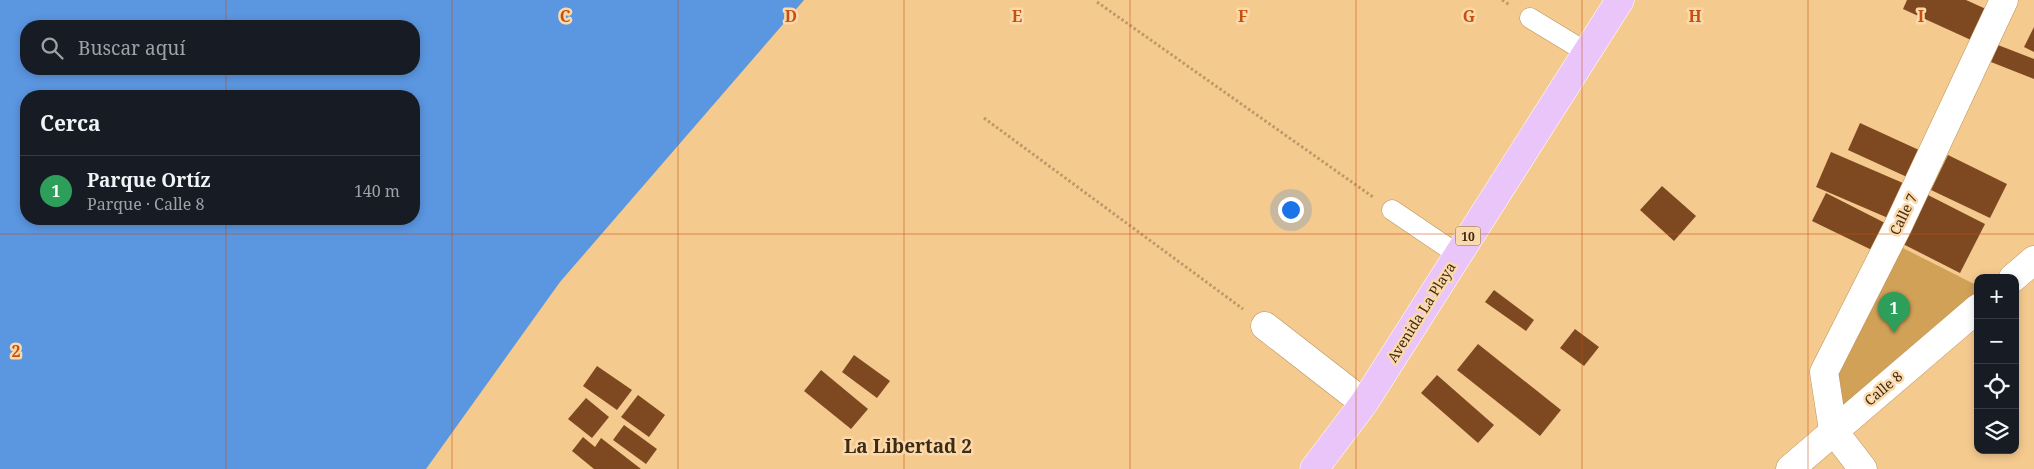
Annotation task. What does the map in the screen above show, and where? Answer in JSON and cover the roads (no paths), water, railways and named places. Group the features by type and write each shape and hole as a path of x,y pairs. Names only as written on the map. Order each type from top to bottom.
{"main road":[{"name":"Avenida La Playa","path":"1314,469 1364,403 1620,0"}],"street":[{"name":"Calle 7","path":"1833,430 1824,372 1897,228 2004,0"},
{"path":"1530,18 1586,52"},
{"path":"1392,210 1457,254"},
{"path":"2018,274 2034,260"},
{"name":"Calle 8","path":"1790,469 1833,430 1974,311"},
{"path":"1265,326 1364,403"},
{"path":"1833,430 1863,469"}],"water":[{"path":"0,0 804,0 560,282 426,469 0,469"}],"place":[{"name":"Parque Ortíz","path":"1894,333"}],"district":[{"name":"La Libertad 2","path":"908,446"}]}
